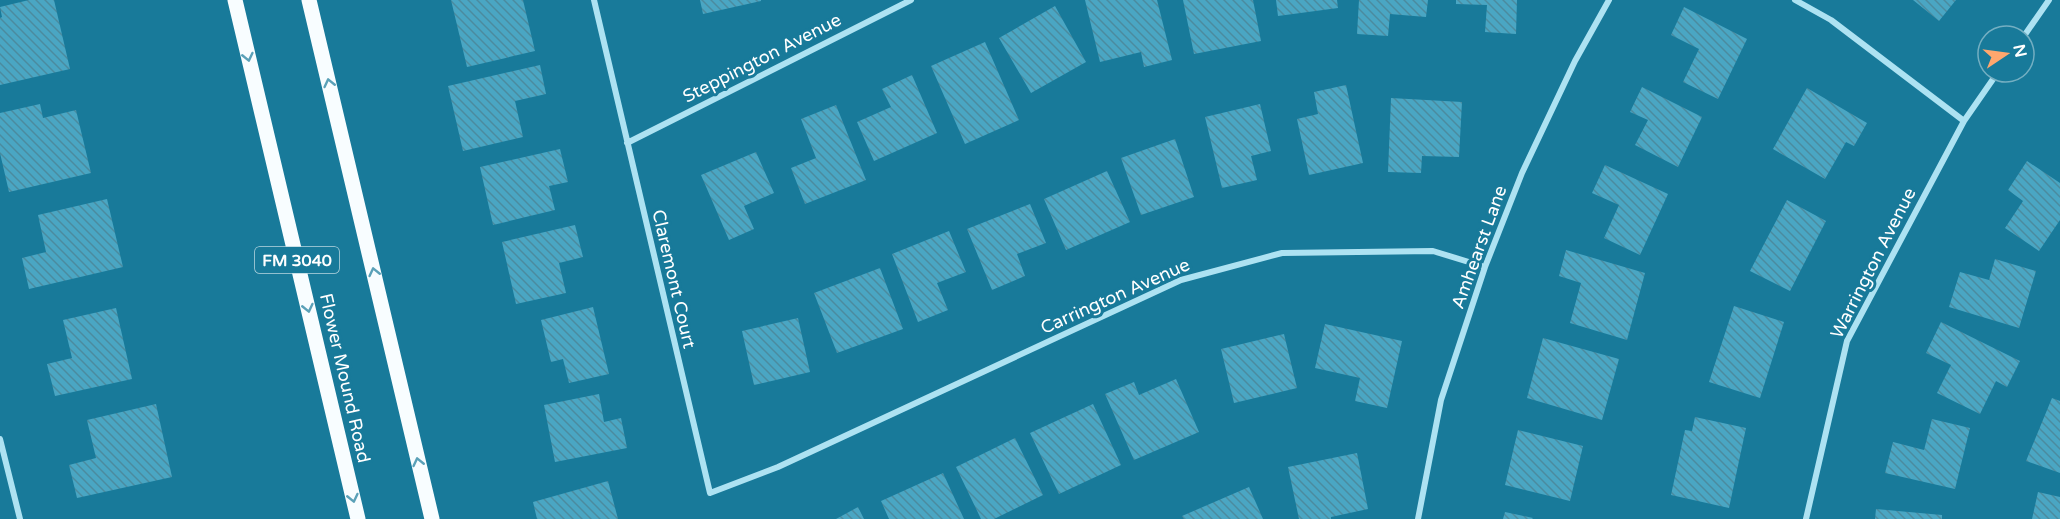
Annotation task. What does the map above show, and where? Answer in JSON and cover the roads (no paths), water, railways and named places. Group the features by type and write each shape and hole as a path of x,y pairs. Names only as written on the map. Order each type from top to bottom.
{"main road":[{"name":"Flower Mound Road","path":"235,0 358,519"},
{"path":"309,0 432,519"}],"street":[{"name":"Claremont Court","path":"594,0 710,493 778,467"},
{"name":"Steppington Avenue","path":"627,143 911,0"},
{"name":"Amhearst Lane","path":"1418,519 1441,400 1485,267 1522,173 1575,61 1609,0"},
{"path":"1795,0 1831,20 1964,121"},
{"path":"2032,24 2049,0"},
{"name":"Warrington Avenue","path":"1806,519 1847,341 1964,121 1990,84"},
{"name":"Carrington Avenue","path":"778,467 1180,280 1282,253 1433,251 1485,267"},
{"path":"0,439 20,519"}]}
